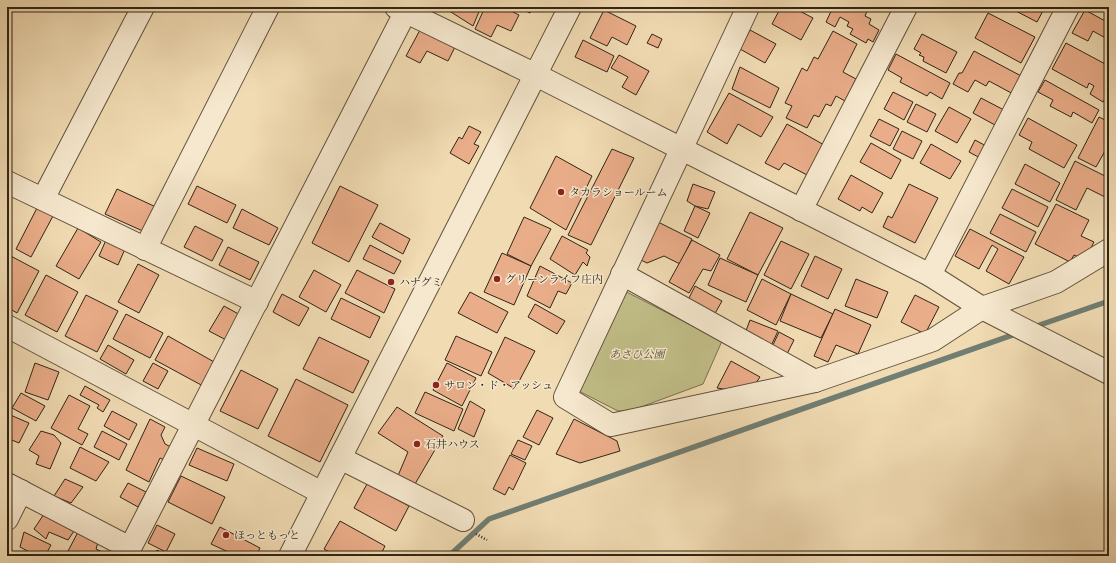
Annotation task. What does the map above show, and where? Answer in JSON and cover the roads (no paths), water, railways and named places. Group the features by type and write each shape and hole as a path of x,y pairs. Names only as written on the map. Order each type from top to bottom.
{"street":[{"path":"43,199 143,7"},
{"path":"145,249 268,7"},
{"path":"290,556 570,7"},
{"path":"748,7 565,397 611,425 815,381 933,340 982,308 1056,282 1109,250"},
{"path":"930,275 1068,7"},
{"path":"801,210 903,8"},
{"path":"7,520 14,488 128,552 257,302 404,9 930,275 982,308 1109,373"},
{"path":"7,182 257,302"},
{"path":"622,274 815,381"},
{"path":"7,326 322,493"},
{"path":"340,458 463,520"}],"waterway":[{"path":"1034,327 1109,301"},
{"path":"449,556 489,519 1018,333"}],"place":[{"name":"タカラショールーム","path":"561,192"},
{"name":"グリーンライフ庄内","path":"497,279"},
{"name":"ハナグミ","path":"391,282"},
{"name":"サロン・ド・アッシュ","path":"436,385"},
{"name":"石井ハウス","path":"417,444"},
{"name":"ほっともっと","path":"226,535"}],"park label":[{"name":"あさひ公園","path":"637,354"}]}
